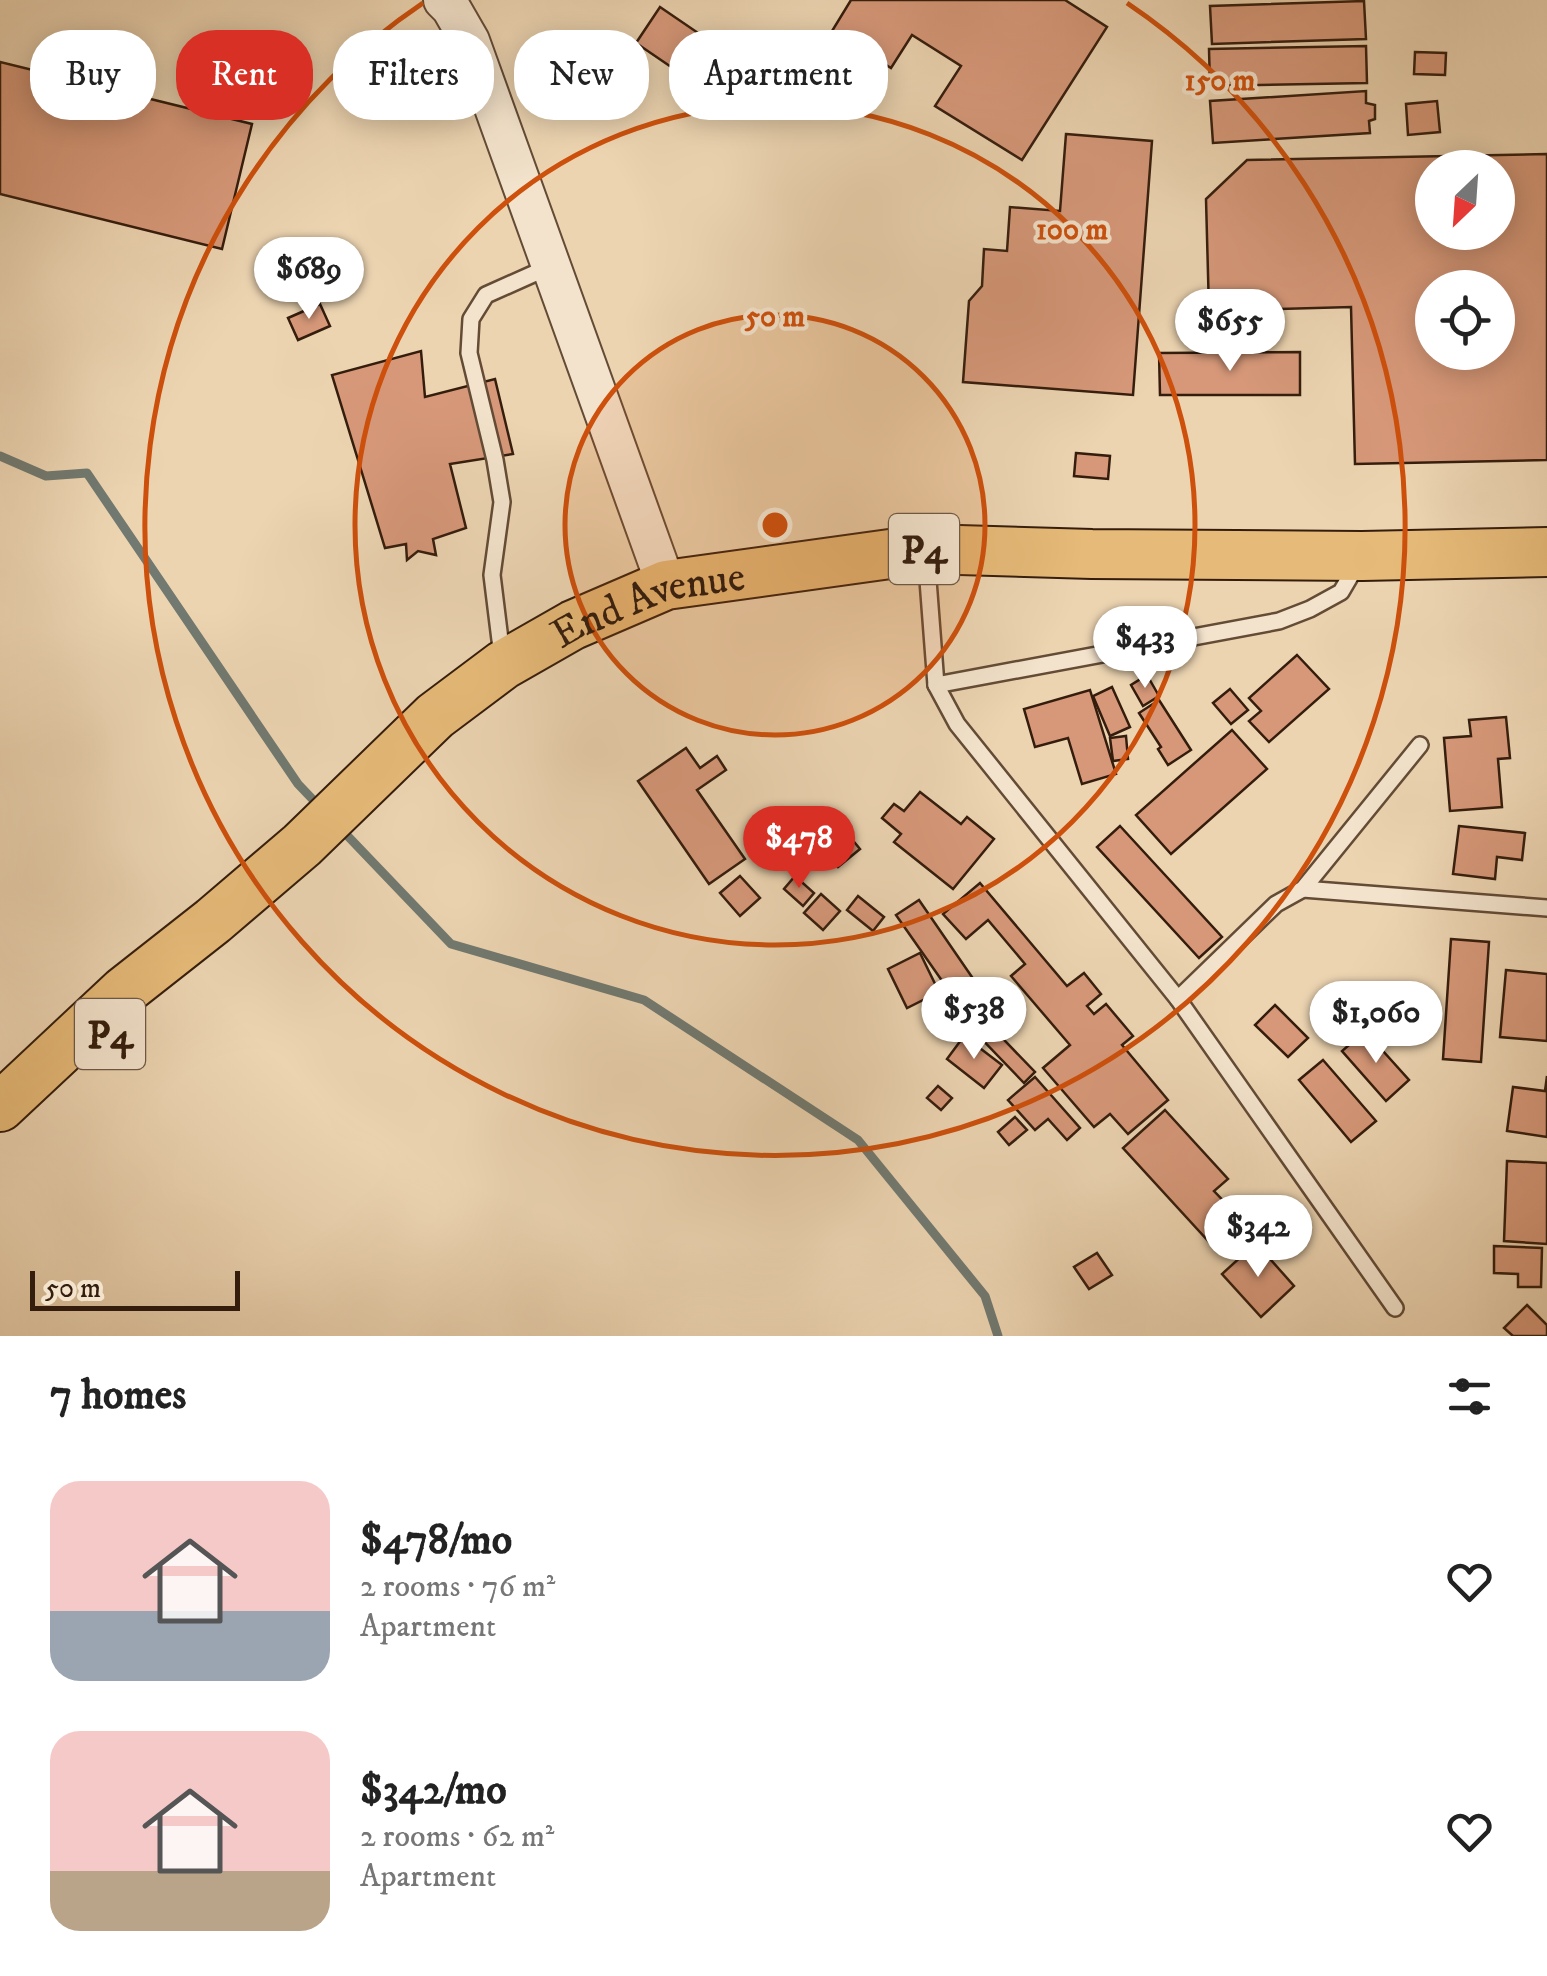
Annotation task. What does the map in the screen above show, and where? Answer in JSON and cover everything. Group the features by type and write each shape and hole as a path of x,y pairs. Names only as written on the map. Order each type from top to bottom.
{"highway":[{"name":"End Avenue","path":"0,1107 124,992 302,845 435,716 503,665 573,625 666,585 926,549 1362,556 1547,552"},
{"name":"End Avenue","path":"0,1141 172,975 213,921"}],"street":[{"path":"443,0 470,41 666,585"}],"lane":[{"path":"503,665 492,576 502,502 469,353 471,319 486,295 551,266"},
{"path":"926,549 936,684 957,724 1178,999 1395,1308"},
{"path":"936,684 1278,622 1341,592 1362,556"},
{"path":"1178,999 1276,904 1303,888 1420,746"},
{"path":"1303,888 1547,908"}],"building":[{"path":"851,0 1065,0 1107,27 1022,160 935,106 961,66 912,35 891,68 888,30 833,30"},
{"path":"1364,1 1366,39 1212,44 1210,6"},
{"path":"660,7 694,30 669,30 669,66 649,52 649,30 645,30"},
{"path":"1366,46 1367,83 1210,86 1209,49"},
{"path":"1415,52 1446,53 1445,75 1414,74"},
{"path":"0,62 30,69 30,120 156,120 156,100 176,105 176,120 236,120 252,124 222,249 0,194"},
{"path":"1366,91 1366,103 1375,105 1375,119 1369,121 1370,133 1213,143 1210,101"},
{"path":"1437,101 1440,132 1408,135 1406,104"},
{"path":"1066,134 1152,141 1133,395 963,382 969,301 982,286 984,249 1007,251 1010,207 1060,211"},
{"path":"1547,154 1547,460 1355,464 1351,307 1209,311 1206,199 1247,160 1415,157 1415,250 1515,250 1515,155"},
{"path":"320,304 330,326 298,340 288,318"},
{"path":"421,351 425,397 495,379 513,454 450,464 466,528 433,539 436,555 418,551 407,560 406,544 385,548 332,375"},
{"path":"1300,352 1300,395 1160,395 1159,353"},
{"path":"1076,453 1110,456 1108,479 1074,476"},
{"path":"1297,655 1329,689 1269,742 1249,721 1261,711 1249,698"},
{"path":"1147,675 1159,696 1143,706 1131,685"},
{"path":"1112,687 1130,727 1110,736 1093,696"},
{"path":"1230,689 1248,710 1231,724 1213,703"},
{"path":"1090,690 1116,774 1082,784 1068,738 1035,747 1024,709"},
{"path":"1159,700 1191,750 1168,765 1139,713"},
{"path":"1506,717 1510,758 1498,759 1502,807 1450,811 1444,738 1471,736 1469,720"},
{"path":"1232,730 1267,769 1171,854 1136,815"},
{"path":"1126,736 1128,759 1113,761 1110,738"},
{"path":"686,748 700,768 717,756 726,770 697,790 745,859 709,884 638,781"},
{"path":"920,792 961,824 967,817 994,839 953,889 894,842 901,834 882,818 894,804 904,811"},
{"path":"1120,826 1222,937 1199,958 1097,847"},
{"path":"1459,826 1525,833 1522,860 1497,857 1495,879 1453,874"},
{"path":"846,832 860,849 838,867 824,851"},
{"path":"740,876 760,898 740,916 720,893"},
{"path":"795,876 814,893 803,906 784,889"},
{"path":"980,883 1067,986 1084,973 1101,994 1087,1006 1094,1014 1106,1004 1133,1036 1122,1045 1168,1100 1128,1134 1110,1114 1094,1127 1043,1068 1070,1045 1011,976 1025,964 988,920 966,939 943,914"},
{"path":"821,894 840,911 823,930 804,913"},
{"path":"858,896 884,917 873,931 847,910"},
{"path":"919,900 974,980 952,995 896,915"},
{"path":"1451,939 1489,942 1481,1062 1443,1059"},
{"path":"920,953 939,992 907,1008 888,969"},
{"path":"1506,970 1547,974 1547,1041 1500,1037"},
{"path":"959,993 1035,1072 1024,1083 948,1004"},
{"path":"1275,1005 1308,1038 1288,1057 1255,1025"},
{"path":"1365,1031 1409,1080 1386,1101 1342,1051"},
{"path":"964,1036 1002,1065 984,1088 947,1059"},
{"path":"1323,1060 1376,1121 1351,1142 1299,1080"},
{"path":"1547,1076 1547,1137 1507,1131 1513,1087 1545,1091"},
{"path":"1035,1077 1080,1128 1067,1140 1048,1119 1035,1130 1008,1100"},
{"path":"938,1086 952,1098 941,1110 927,1098"},
{"path":"1165,1110 1228,1179 1214,1191 1239,1217 1210,1243 1123,1148"},
{"path":"1015,1117 1027,1130 1009,1145 998,1132"},
{"path":"1507,1161 1547,1163 1547,1244 1504,1241"},
{"path":"1256,1243 1294,1286 1261,1317 1222,1274"},
{"path":"1494,1246 1542,1248 1541,1287 1518,1287 1518,1274 1494,1273"},
{"path":"1097,1253 1112,1275 1089,1289 1074,1267"},
{"path":"1527,1305 1547,1325 1547,1336 1513,1336 1504,1328"}],"waterway":[{"path":"0,456 46,476 87,473 298,784 319,806"},
{"path":"340,828 451,944 644,1000 858,1140 985,1296 998,1336"}]}
